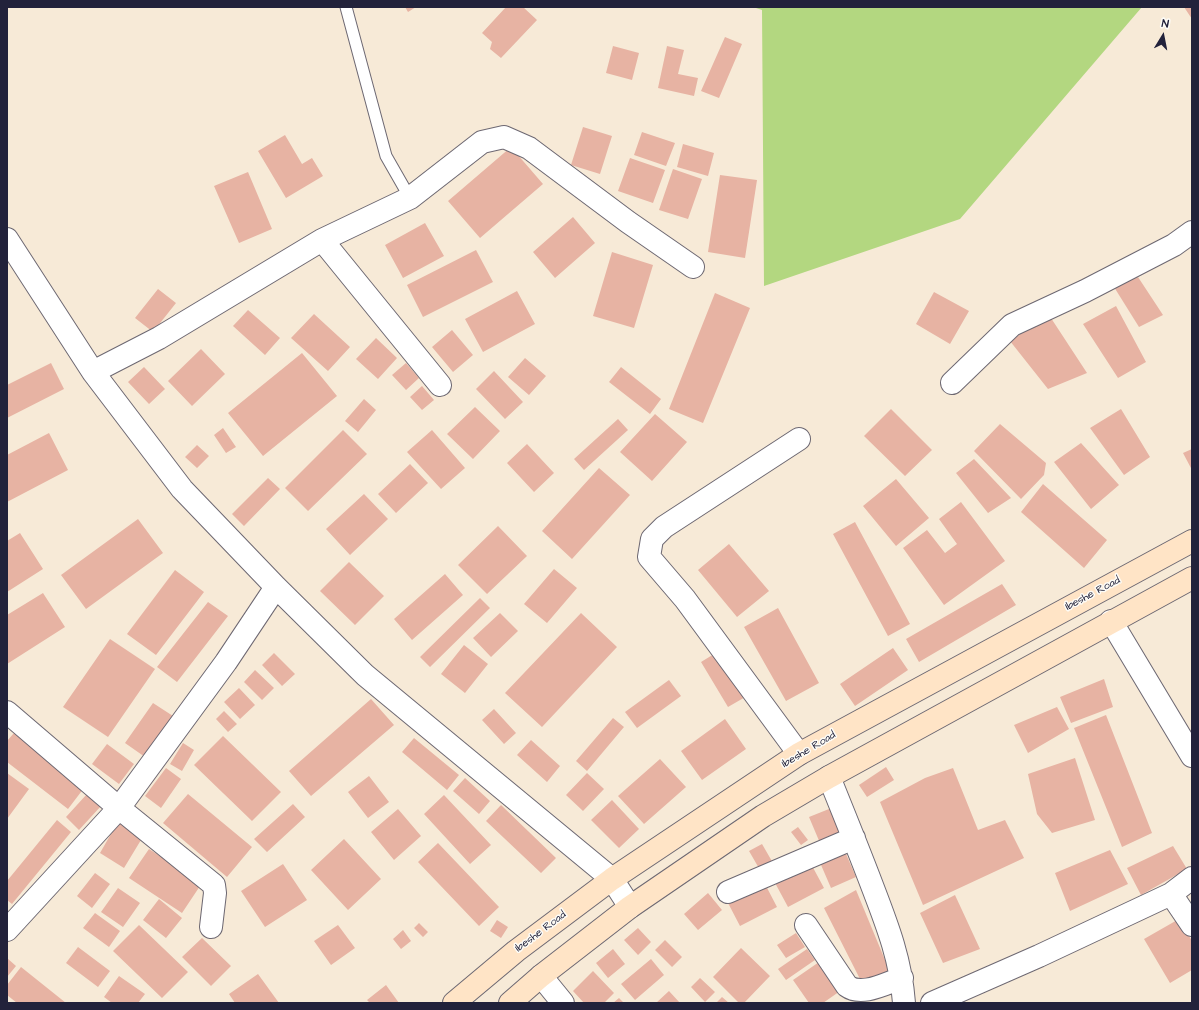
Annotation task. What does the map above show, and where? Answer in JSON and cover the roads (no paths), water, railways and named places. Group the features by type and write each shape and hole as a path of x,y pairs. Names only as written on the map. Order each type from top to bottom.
{"main road":[{"name":"Ibeshe Road","path":"454,1003 516,951 612,878 799,754 1192,541"},
{"path":"510,1003 541,976 630,907 763,816 828,777 1192,578"}],"street":[{"path":"93,372 159,338 322,240 410,198 482,142 504,137 529,148 628,222 693,267"},
{"path":"952,383 1012,325 1084,291 1174,245 1192,232"},
{"path":"7,239 93,372 182,488 276,588 365,675 612,878 630,907"},
{"path":"322,240 440,385"},
{"path":"799,440 664,527 652,539 649,557 685,599 799,754"},
{"path":"7,930 119,808 226,662 276,588"},
{"path":"1111,621 1192,756"},
{"path":"7,712 119,808 214,885 215,893 211,927"},
{"path":"828,777 854,838 894,943 902,978 904,1003"},
{"path":"728,892 854,838"},
{"path":"932,1003 1039,956 1171,894 1192,878"},
{"path":"1171,894 1192,925"},
{"path":"806,925 847,986 853,990 864,991 902,978"},
{"path":"541,976 563,1003"}],"lane":[{"path":"346,7 386,156 410,198"}]}
